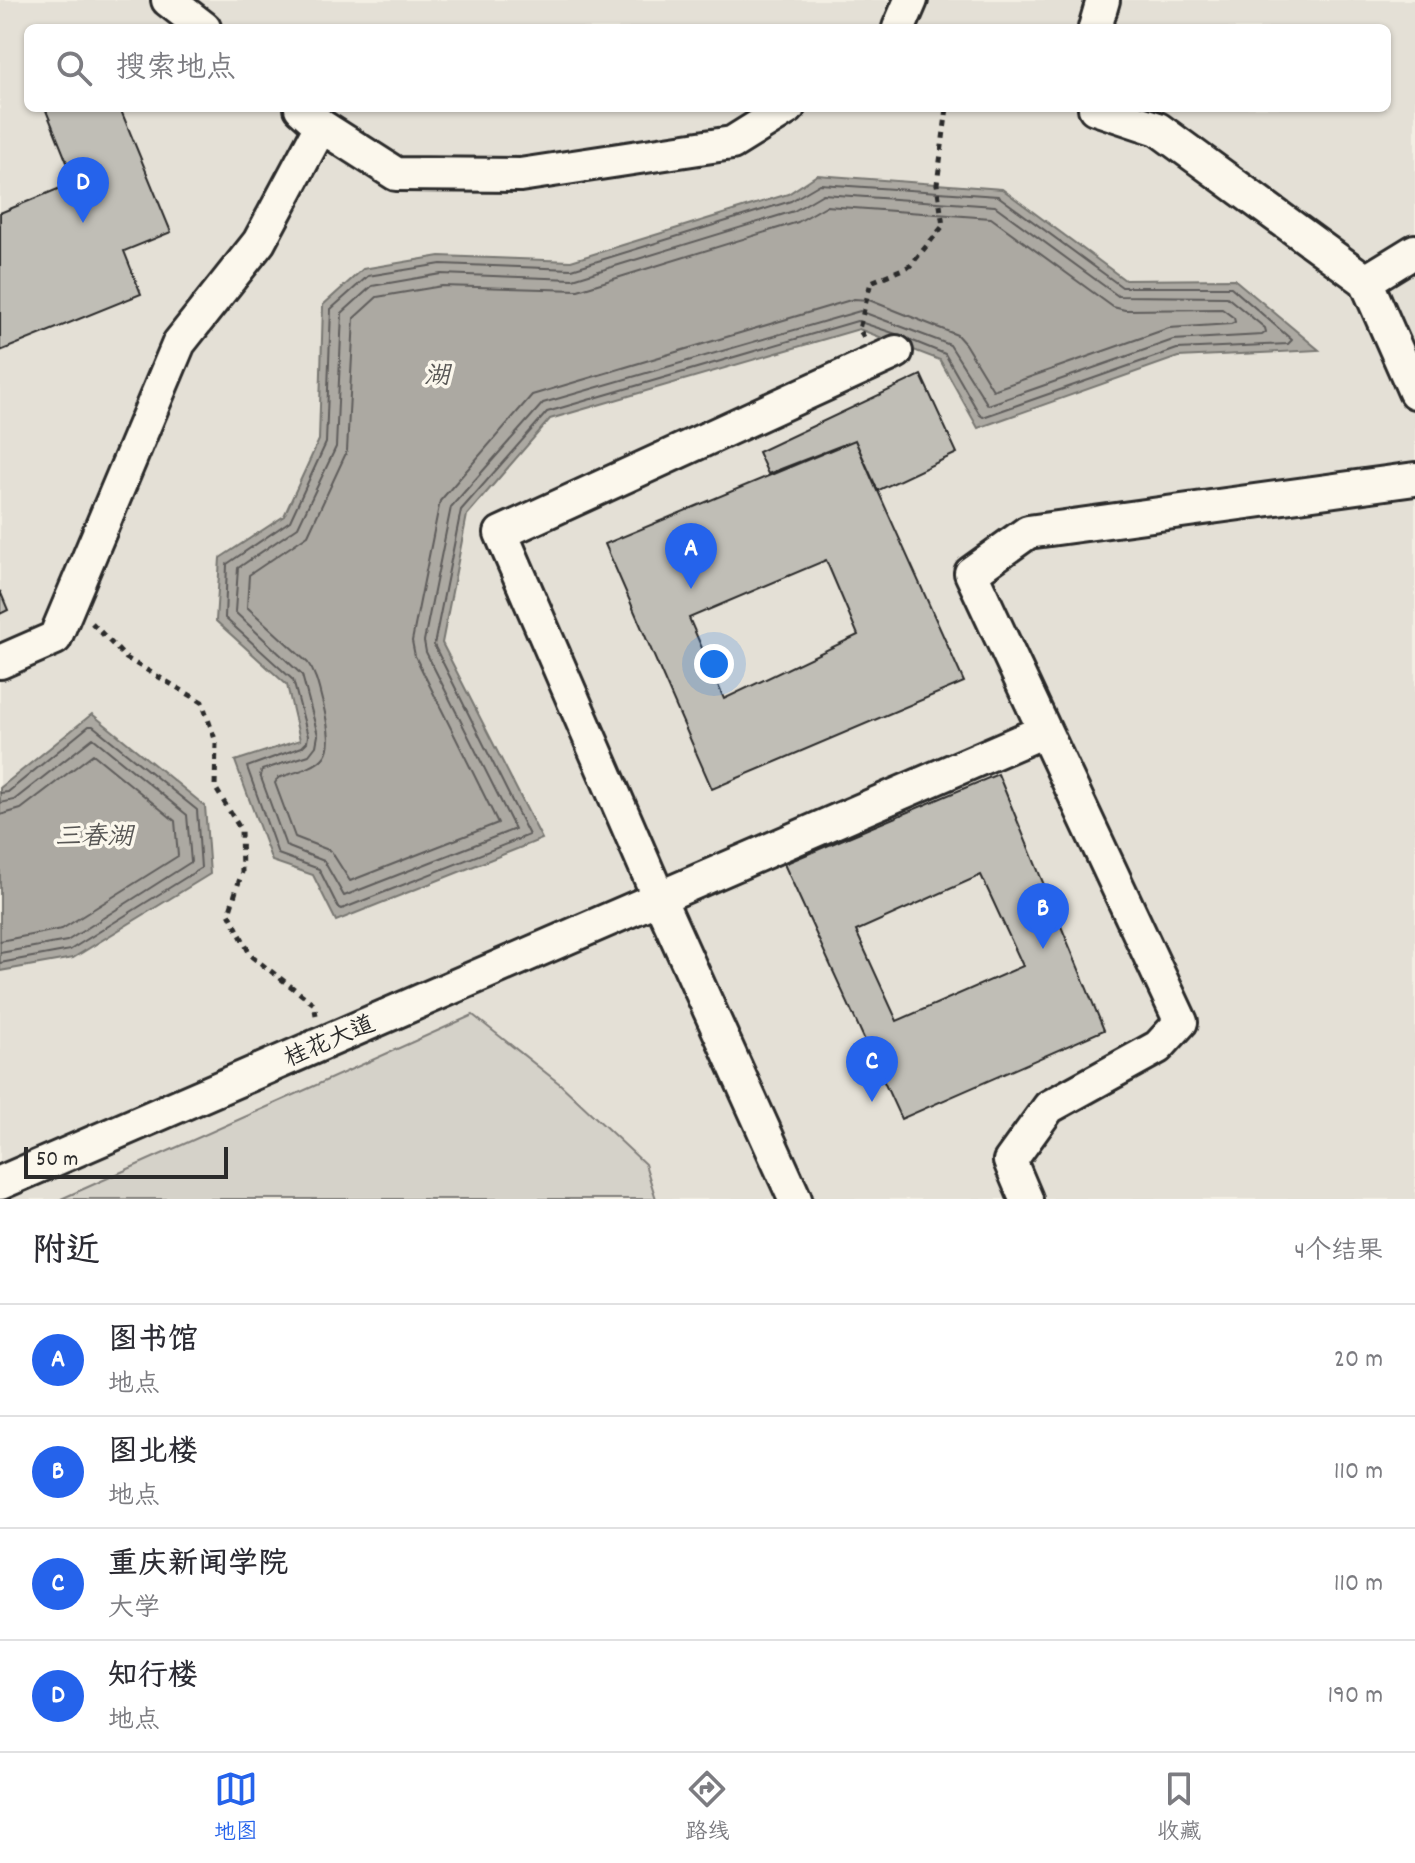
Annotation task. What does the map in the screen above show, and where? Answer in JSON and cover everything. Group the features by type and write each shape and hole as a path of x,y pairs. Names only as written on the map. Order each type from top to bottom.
{"street":[{"path":"168,0 199,24"},
{"path":"886,0 889,24"},
{"path":"901,24 911,0"},
{"path":"1096,24 1103,0"},
{"path":"0,662 55,638 179,343 259,242 311,117 396,174 520,175 732,143 782,112"},
{"path":"1107,112 1158,129 1366,281 1415,392"},
{"path":"1366,281 1415,251"},
{"path":"795,1199 659,898 501,533 896,352"},
{"path":"1026,1199 1010,1161 1049,1107 1158,1047 1181,1022 971,573 1028,532 1415,479"},
{"name":"桂花大道","path":"0,1183 1044,731"}],"path":[{"path":"859,329 871,282 910,266 943,226 937,184 946,112"},
{"path":"71,600 126,658 202,702 216,742 215,787 241,830 242,872 229,913 251,956 314,1004 320,1044"}],"shaded area":[{"path":"0,0 1415,0 1415,1199 0,1199"},
{"path":"473,1015 560,1084 645,1164 656,1199 61,1199"}],"water":[{"name":"湖","path":"817,175 1002,189 1125,280 1234,279 1319,350 1178,357 978,428 940,360 859,329 550,419 467,515 442,643 542,839 336,921 313,875 272,861 235,761 300,740 287,685 216,621 220,558 284,516 319,440 323,305 363,269 440,256 571,261 788,194"},
{"name":"三春湖","path":"92,714 205,806 210,874 73,958 0,971 0,788"}],"building":[{"path":"47,112 122,112 171,232 124,251 141,294 0,351 0,213 75,182"},
{"path":"921,375 957,453 877,491 855,440 768,474 758,452"},
{"path":"855,440 964,682 712,789 605,544","holes":["826,560 858,635 724,699 689,618"]},
{"path":"0,591 8,610 0,614"},
{"path":"998,774 1104,1030 901,1119 784,864","holes":["981,875 1023,966 897,1021 856,931"]}],"place":[{"name":"知行楼","path":"83,223"},
{"name":"图书馆","path":"691,589"},
{"name":"图北楼","path":"1043,949"},
{"name":"重庆新闻学院","path":"872,1102"}]}
